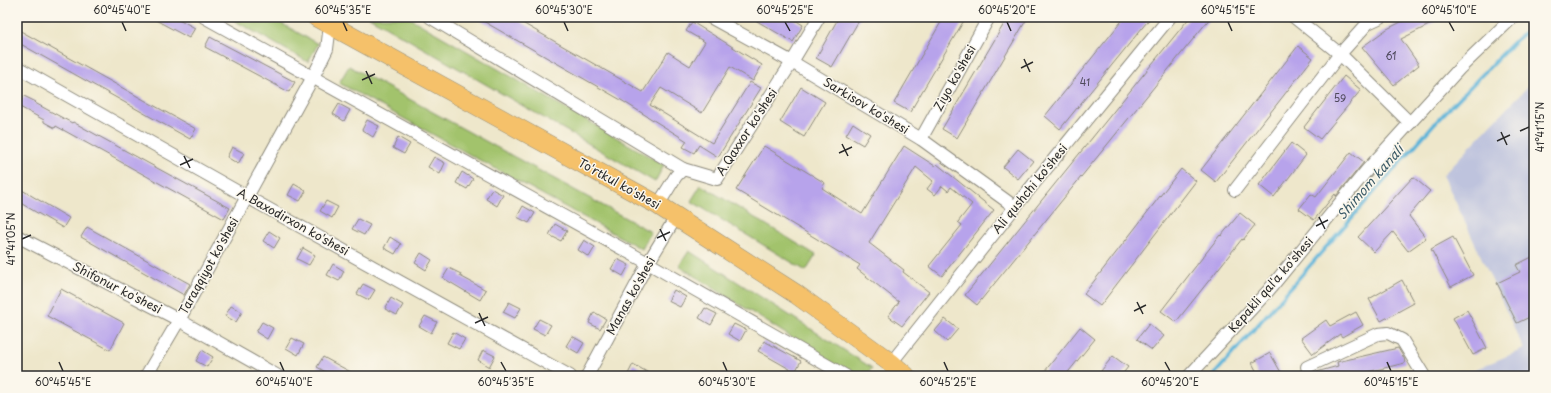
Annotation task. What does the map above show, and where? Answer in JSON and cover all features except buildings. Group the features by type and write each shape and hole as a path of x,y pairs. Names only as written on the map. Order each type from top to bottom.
{"main road":[{"name":"To'rtkul ko'shesi","path":"327,20 658,205 796,294 899,372"}],"street":[{"path":"204,17 648,263 846,376"},
{"path":"430,17 683,169 676,176 658,205"},
{"name":"Sarkisov ko'shesi","path":"710,17 792,62 921,139 1015,207"},
{"name":"A.Qaxxor ko'shesi","path":"683,169 717,179 819,17"},
{"name":"Ziyo ko'shesi","path":"921,139 989,17"},
{"name":"Ali qushchi ko'shesi","path":"899,372 1015,207 1170,17"},
{"path":"1294,17 1340,54 1410,123"},
{"path":"1235,190 1340,54 1368,23 1381,17"},
{"name":"Kepakli qal'a ko'shesi","path":"1189,376 1268,291 1367,170 1459,69 1513,17"},
{"name":"Taraqqiyot ko'shesi","path":"146,376 179,320 313,77 327,49 327,20"},
{"name":"A.Baxodirxon ko'shesi","path":"17,67 247,197 570,376"},
{"name":"Manas ko'shesi","path":"587,376 648,263 676,217"},
{"name":"Shifonur ko'shesi","path":"17,236 179,320 278,376"},
{"path":"1307,366 1378,334 1388,333 1402,340 1424,376"}],"shaded area":[{"path":"1534,80 1534,376 1459,376 1524,349 1443,175"}],"green space":[{"path":"228,17 270,17 318,44 308,62"},
{"path":"369,17 408,17 664,165 655,182"},
{"path":"349,66 651,232 642,249 339,83"},
{"path":"701,185 816,255 806,271 691,201"},
{"path":"689,251 872,368 866,376 852,376 679,266"}],"waterway":[{"name":"Shimom kanali","path":"1213,376 1434,124 1518,38 1534,27"}]}
